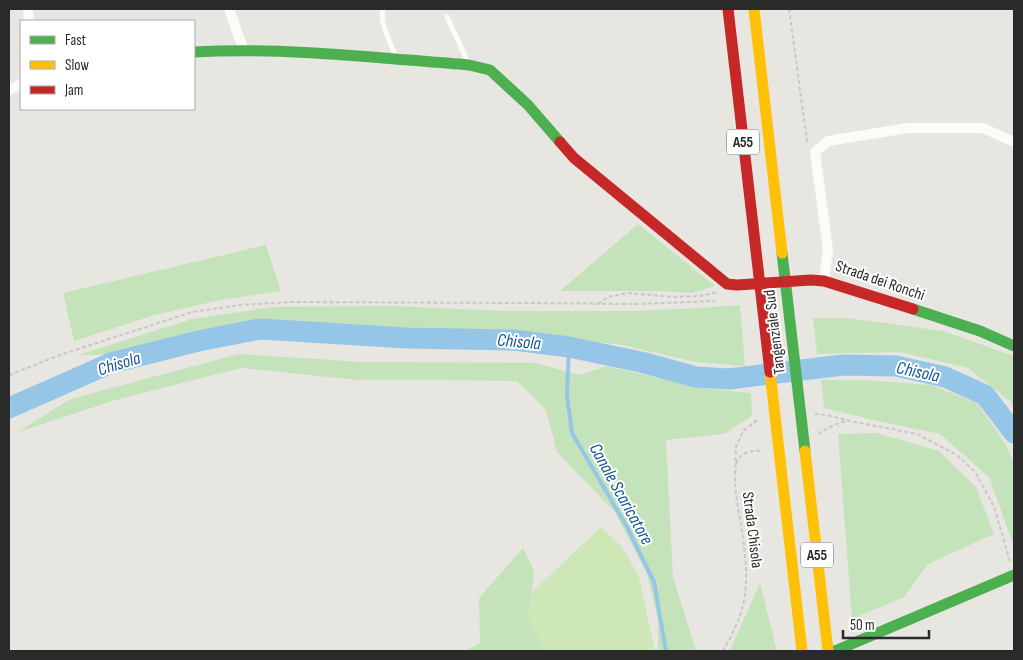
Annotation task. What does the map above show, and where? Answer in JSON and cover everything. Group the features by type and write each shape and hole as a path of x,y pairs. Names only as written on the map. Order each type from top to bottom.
{"main road":[{"name":"Tangenziale Sud","path":"728,9 802,651"},
{"name":"Tangenziale Sud","path":"754,9 828,651"},
{"path":"195,52 244,51 337,55 469,65 490,70 528,105 574,158 727,284 824,281"},
{"name":"Strada dei Ronchi","path":"824,281 980,331 1014,346"},
{"path":"835,651 1013,572"}],"street":[{"path":"229,9 244,51"},
{"path":"815,152 828,141 908,128 983,128 1014,142"},
{"name":"Strada dei Ronchi","path":"815,152 828,250 824,281"}],"lane":[{"path":"383,9 383,21 397,60"},
{"path":"447,17 469,65"}],"path":[{"path":"789,9 807,141 815,152"},
{"path":"598,304 608,297 628,293 673,297 700,296 716,292 727,284"},
{"path":"9,375 60,355 192,312 240,305 292,302 638,304 716,301"},
{"path":"815,435 836,424 850,421 917,434 957,455 975,472 994,506 1013,572"},
{"name":"Strada Chisola","path":"722,651 735,628 743,608 747,576 736,494 736,466 739,458 746,452 770,450"}],"green space":[{"path":"638,224 715,286 692,293 662,291 560,291"},
{"path":"266,245 281,291 220,300 155,315 74,341 63,293"},
{"path":"740,305 745,366 695,362 623,345 503,332 386,329 272,320 194,331 108,355 78,355 192,319 273,307 391,306 506,311 629,311"},
{"path":"813,318 848,318 943,331 1014,356 1014,409 1011,402 968,368 900,352 817,354"},
{"path":"239,354 363,362 535,363 581,375 606,366 703,388 751,393 752,416 724,434 666,440 673,577 696,651 658,651 658,620 647,574 615,512 557,452 546,410 517,381 358,380 241,368 119,399 18,432 70,399"},
{"path":"821,380 863,380 931,385 977,403 1004,442 1014,462 1014,547 989,477 940,434 824,408"},
{"path":"877,433 939,451 976,487 994,534 928,564 904,597 852,619 838,434"},
{"path":"601,527 621,546 638,574 655,651 545,651 529,618 532,592"},
{"path":"523,548 534,571 529,618 545,651 465,651 480,643 479,598"},
{"path":"760,583 777,651 730,651 731,648"}],"waterway":[{"name":"Chisola","path":"9,408 111,363 198,341 260,329 407,338 514,340 569,347 641,362 696,377 729,379 843,365 896,366 945,377 985,395 1014,433"},
{"name":"Canale Scaricatore","path":"569,347 567,395 572,433 627,527 654,582 666,651"}],"traffic: fast":[{"path":"195,52 263,51 332,54 469,65 490,70 528,105 560,142"},
{"path":"782,253 805,451"},
{"path":"913,309 980,331 1014,346"},
{"path":"835,651 1014,575"}],"traffic: slow":[{"path":"754,9 782,253"},
{"path":"770,372 802,651"},
{"path":"805,451 828,651"}],"traffic: jam":[{"path":"728,9 770,372"},
{"path":"560,142 574,158 727,284 824,281 913,309"}]}
